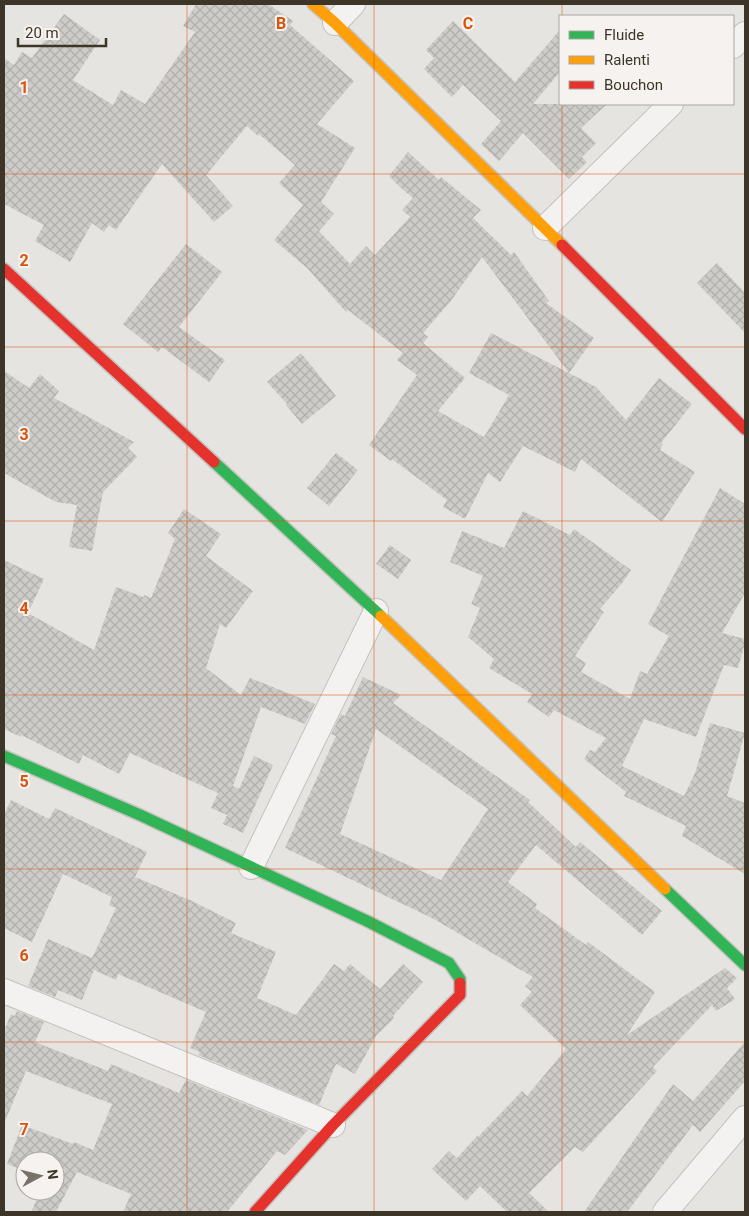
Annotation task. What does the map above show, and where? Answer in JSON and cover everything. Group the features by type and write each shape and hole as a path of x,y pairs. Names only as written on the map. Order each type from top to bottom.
{"street":[{"path":"313,4 335,23 545,228 745,429"},
{"path":"335,23 353,4"},
{"path":"734,45 745,34"},
{"path":"545,228 670,105"},
{"path":"4,269 376,612 745,965"},
{"path":"251,867 376,612"},
{"path":"4,756 140,815 367,921 449,964 460,979 460,995 333,1125 256,1212"},
{"path":"4,991 333,1125"},
{"path":"665,1212 745,1118"}],"building":[{"path":"196,4 268,4 293,21 290,25 354,81 317,124 355,148 321,202 334,214 319,231 350,264 366,246 375,255 410,217 402,210 413,198 389,176 408,152 439,180 441,177 481,210 473,218 511,255 514,252 549,301 546,303 594,338 569,373 482,257 450,302 423,333 428,337 423,343 465,378 438,411 484,437 509,395 469,373 491,333 596,387 626,420 659,378 692,404 661,443 663,444 660,450 695,472 662,522 581,459 575,472 523,446 500,482 488,473 465,519 443,507 447,500 392,459 391,461 369,445 417,375 397,360 403,353 348,310 346,312 307,268 274,240 303,205 279,183 295,165 247,126 206,175 233,206 214,222 162,164 116,230 109,225 104,232 92,223 70,262 35,241 44,225 4,204 4,58 14,65 22,52 32,58 64,14 100,40 73,80 113,105 121,90 145,104 195,32 183,26"},
{"path":"453,21 515,82 559,31 559,73 533,104 606,105 581,128 596,143 582,157 587,162 569,179 523,133 499,161 481,144 501,121 463,85 452,97 424,69 434,58 426,50"},
{"path":"186,244 222,272 179,327 225,360 209,382 162,347 158,352 123,324"},
{"path":"717,263 745,293 745,333 697,283"},
{"path":"301,353 336,396 302,424 267,382"},
{"path":"4,371 29,388 40,374 59,391 54,398 134,442 128,448 137,457 103,492 92,551 69,547 77,505 56,502 4,473"},
{"path":"336,453 358,470 329,506 307,488"},
{"path":"720,488 745,504 745,593 722,633 745,639 738,668 724,665 696,737 644,719 622,766 684,796 695,773 710,723 745,733 727,796 745,803 745,874 682,836 686,826 624,796 626,792 584,759 590,750 595,752 606,738 554,710 549,717 527,702 532,694 489,668 494,659 468,637 480,608 471,604 483,576 450,562 462,531 504,548 523,511 570,535 574,529 631,570 600,609 604,612 575,656 586,663 581,672 630,699 640,671 647,674 669,636 648,624"},
{"path":"184,509 221,534 206,556 253,591 226,628 220,624 206,668 241,695 250,678 315,704 305,724 261,707 233,786 239,789 254,756 273,765 243,833 223,824 227,815 211,808 218,793 130,753 119,774 83,755 79,764 21,735 21,737 4,729 4,560 44,579 28,613 94,650 116,587 151,598 175,539 168,533"},
{"path":"390,545 411,560 398,579 376,564"},
{"path":"363,677 401,695 393,703 530,800 528,802 576,847 580,842 662,911 642,935 536,845 508,882 537,904 535,908 586,945 588,942 655,992 627,1035 725,968 737,978 727,988 735,999 716,1011 712,1005 653,1067 657,1071 583,1152 575,1147 529,1193 549,1212 507,1212 480,1186 466,1201 432,1169 449,1151 457,1158 522,1091 527,1096 566,1049 520,1005 532,992 525,986 533,977 432,918 285,848 336,736 331,734 341,714 345,716","holes":["376,729 488,809 441,880 340,834"]},
{"path":"11,800 49,819 55,808 147,852 135,877 192,901 236,923 231,933 276,952 257,998 296,1015 334,964 344,971 350,964 380,989 403,964 423,982 393,1016 394,1018 376,1036 355,1074 336,1064 319,1105 198,1055 200,1052 190,1048 206,1012 118,974 116,980 94,970 82,1000 58,990 55,997 28,986 48,939 92,958 116,908 109,905 112,897 63,874 32,942 4,928 4,814"},
{"path":"17,1011 44,1022 35,1042 108,1071 111,1064 179,1093 186,1080 308,1130 285,1155 277,1151 227,1212 123,1212 131,1194 77,1172 65,1195 65,1151 15,1151 15,1167 7,1164 22,1125 93,1150 112,1104 26,1071 4,1124 4,1031 11,1014 15,1016"},
{"path":"745,1042 745,1081 700,1132 693,1125 627,1212 584,1212 673,1084 693,1101"},
{"path":"36,1201 62,1201 56,1212 31,1212"}],"traffic: fast":[{"path":"214,462 381,616"},
{"path":"4,756 140,815 367,921 449,963 460,979 460,983"},
{"path":"665,889 745,965"}],"traffic: slow":[{"path":"313,4 335,23 562,245"},
{"path":"381,616 665,889"}],"traffic: jam":[{"path":"562,245 745,429"},
{"path":"4,269 214,462"},
{"path":"255,1212 333,1125 460,995 460,983"}]}
